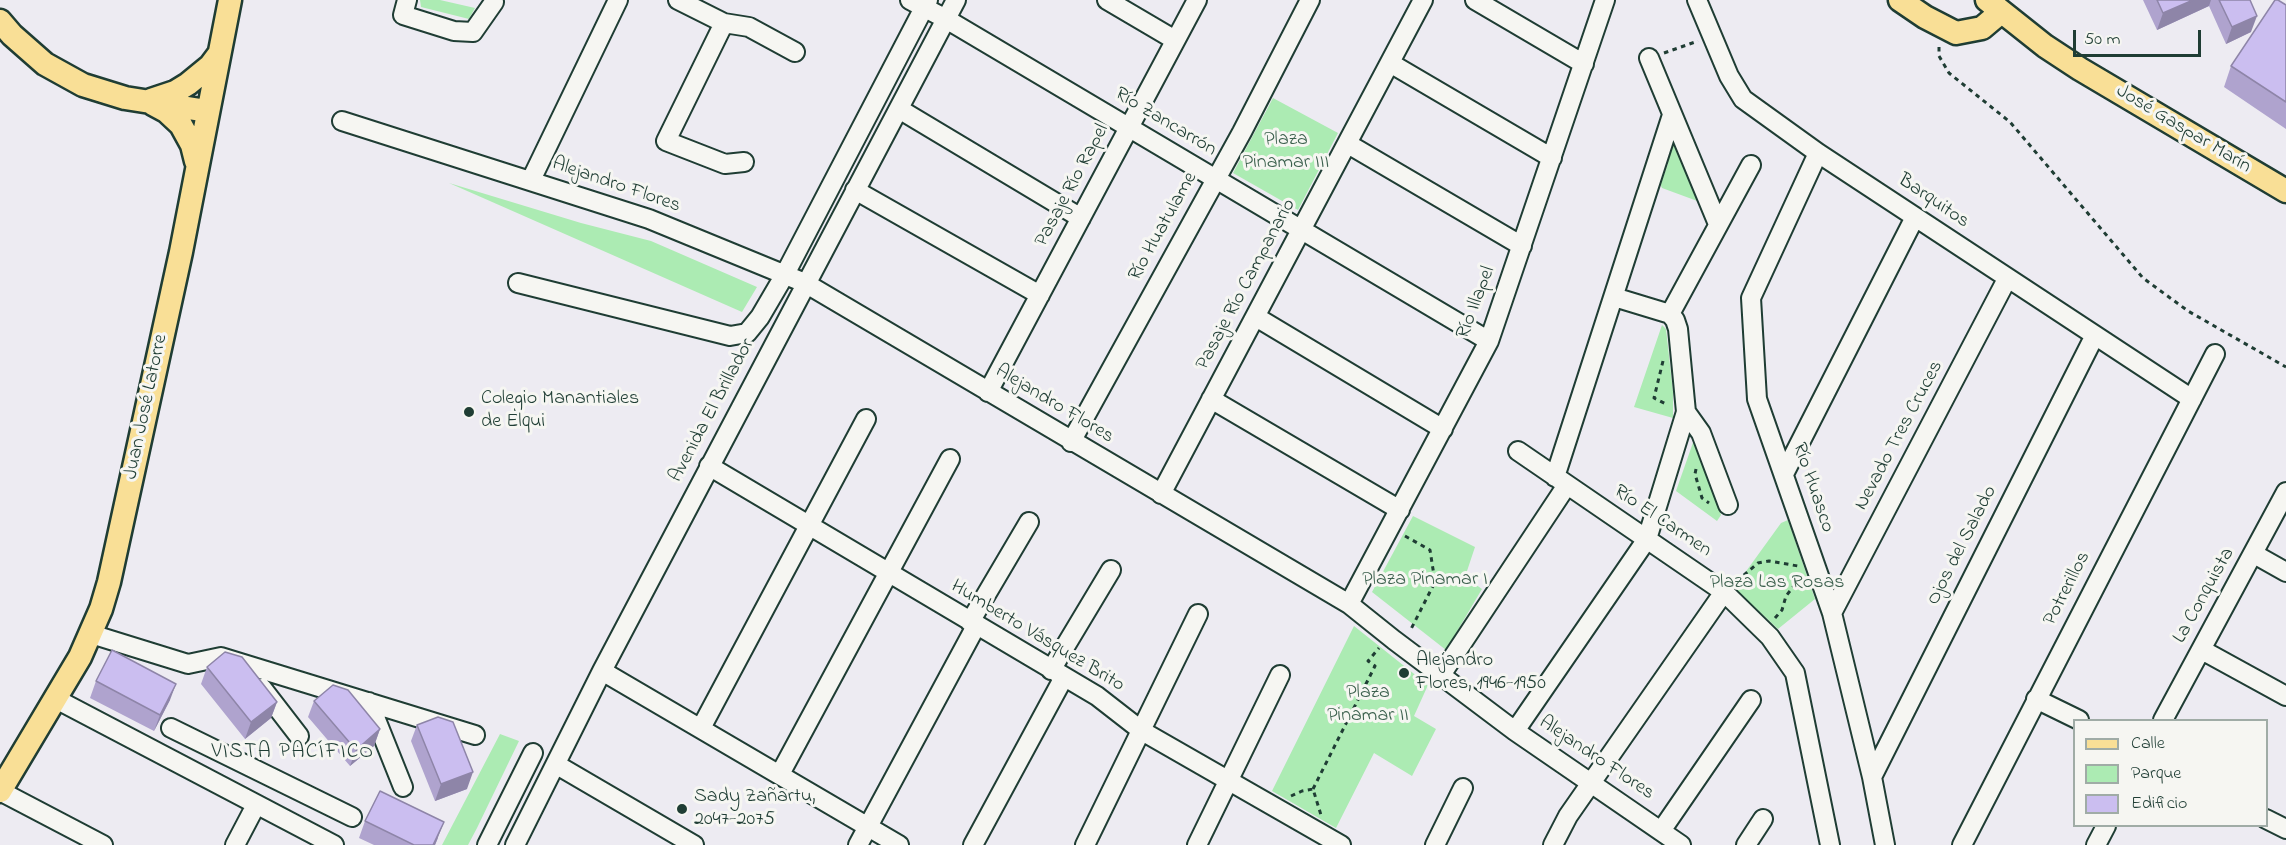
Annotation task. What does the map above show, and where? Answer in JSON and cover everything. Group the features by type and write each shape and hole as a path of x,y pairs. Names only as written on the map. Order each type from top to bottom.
{"main road":[{"name":"Juan José Latorre","path":"0,791 68,678 91,634 109,582 181,252 230,0"},
{"path":"1900,0 1956,33 1982,28 1994,6"},
{"name":"José Gaspar Marín","path":"1994,6 2079,69 2286,191"},
{"path":"0,21 28,50 63,75 104,92 207,111"},
{"path":"146,101 175,92 188,84 210,66 219,54"},
{"path":"146,101 166,111 181,125 192,145 197,168"}],"street":[{"path":"407,0 403,15 454,31 473,32 494,2"},
{"path":"531,180 618,0"},
{"path":"678,0 724,23 749,27 795,52"},
{"name":"Avenida El Brillador","path":"515,845 602,671 956,0"},
{"path":"1107,0 1175,40"},
{"name":"Pasaje Río Rapel","path":"988,392 1197,0"},
{"name":"Río Huatulame","path":"1071,442 1216,180 1310,0"},
{"name":"Pasaje Río Campanario","path":"1161,494 1423,0"},
{"path":"1475,0 1584,64"},
{"name":"Río Illapel","path":"1349,604 1489,342 1605,0"},
{"name":"Barquitos","path":"1696,0 1729,76 1743,99 1915,218 2192,399"},
{"name":"Avenida El Brillador","path":"518,283 730,336 747,333 760,317 784,276 921,2"},
{"name":"Río Zancarrón","path":"921,2 1489,342"},
{"path":"724,23 666,141 724,164 744,162"},
{"path":"1649,58 1718,224"},
{"path":"1390,63 1552,158"},
{"path":"899,108 1081,218"},
{"path":"1441,675 1561,481 1614,297 1672,115"},
{"name":"Alejandro Flores","path":"342,121 649,219 805,283 1349,604 1515,731 1681,845"},
{"path":"1348,144 1522,246"},
{"name":"Río Huasco","path":"1818,153 1751,298 1757,399 1832,613 1872,777 1885,845"},
{"path":"1670,314 1751,165"},
{"path":"855,190 1040,295"},
{"path":"1784,474 1915,218"},
{"name":"Nevado Tres Cruces","path":"1832,613 2007,279"},
{"path":"1515,731 1647,539 1686,412 1678,329 1675,320 1670,314 1614,297"},
{"path":"1256,317 1443,429"},
{"name":"Ojos del Salado","path":"1872,777 2094,337"},
{"name":"Potrerillos","path":"1962,845 2215,354"},
{"path":"1211,399 1400,510"},
{"path":"1686,412 1701,433 1728,505"},
{"path":"702,728 866,419"},
{"name":"Río El Carmen","path":"1518,451 1724,592 1770,637 1795,673 1830,845"},
{"path":"780,774 950,459"},
{"name":"Humberto Vásquez Brito","path":"709,466 1097,696 1142,731 1341,845"},
{"name":"La Conquista","path":"2164,719 2286,492"},
{"path":"858,845 1029,522"},
{"path":"2254,554 2286,572"},
{"path":"973,845 1057,673 1111,570"},
{"path":"1553,845 1568,816 1724,592"},
{"path":"1085,845 1198,614"},
{"path":"91,634 188,664 221,657 475,735"},
{"path":"2202,650 2286,696"},
{"path":"243,664 299,736"},
{"path":"602,671 898,845"},
{"path":"1197,845 1280,675"},
{"path":"54,698 334,845"},
{"path":"2036,699 2077,719"},
{"path":"1661,831 1751,700"},
{"path":"369,702 403,787"},
{"path":"171,728 352,817"},
{"path":"488,843 533,753"},
{"path":"557,765 694,845"},
{"path":"488,843 548,782"},
{"path":"275,814 289,786"},
{"path":"1435,845 1463,788"},
{"path":"0,791 103,845"},
{"path":"235,845 256,805"},
{"path":"1746,845 1763,819"},
{"path":"2268,820 2286,829"},
{"path":"2096,845 2105,827"}],"path":[{"path":"1939,24 1940,56 1949,73 2010,122 2143,278 2188,311 2286,367"},
{"path":"1649,58 1711,36"},
{"path":"1391,526 1430,550 1435,582 1409,633"},
{"path":"1724,592 1758,563 1784,562 1805,567 1818,574"},
{"path":"1763,632 1782,610 1786,596 1797,582 1818,574"},
{"path":"1313,789 1375,666 1368,661 1380,647"}],"green space":[{"path":"420,0 440,0 475,8 469,19 421,7"},
{"name":"Plaza Pinamar III","path":"1273,98 1338,133 1298,210 1233,173"},
{"path":"1673,140 1700,202 1662,188 1659,182 1668,164 1665,163"},
{"path":"449,183 581,223 651,241 757,287 742,312"},
{"path":"1662,325 1666,329 1673,392 1673,418 1634,407"},
{"path":"1696,434 1721,515 1717,521 1676,491"},
{"name":"Plaza Pinamar I","path":"1413,516 1475,547 1465,577 1482,589 1446,650 1372,592"},
{"name":"Plaza Las Rosas","path":"1788,520 1815,599 1778,629 1734,588 1781,523"},
{"name":"Plaza Pinamar II","path":"1354,626 1428,685 1414,716 1436,729 1412,776 1374,753 1336,828 1272,791"},
{"path":"500,734 519,741 477,828 468,845 442,845"}],"building":[{"path":"2157,0 2193,0 2163,13"},
{"path":"2219,0 2250,0 2257,16 2232,27"},
{"path":"2275,0 2286,5 2286,102 2231,66"},
{"path":"112,650 176,684 160,715 96,681"},
{"path":"225,652 242,657 277,702 251,722 207,667"},
{"path":"333,685 348,690 380,729 356,750 314,701"},
{"path":"438,717 453,722 473,772 441,784 417,725"},
{"path":"380,791 444,822 433,845 414,845 365,821"}],"place":[{"name":"Colegio Manantiales de Elqui","path":"469,412"},
{"name":"Alejandro Flores, 1946-1950","path":"1404,673"},
{"name":"Sady Zañartu, 2047-2075","path":"682,809"}],"district":[{"name":"VISTA PACÍFICO","path":"293,754"}]}
